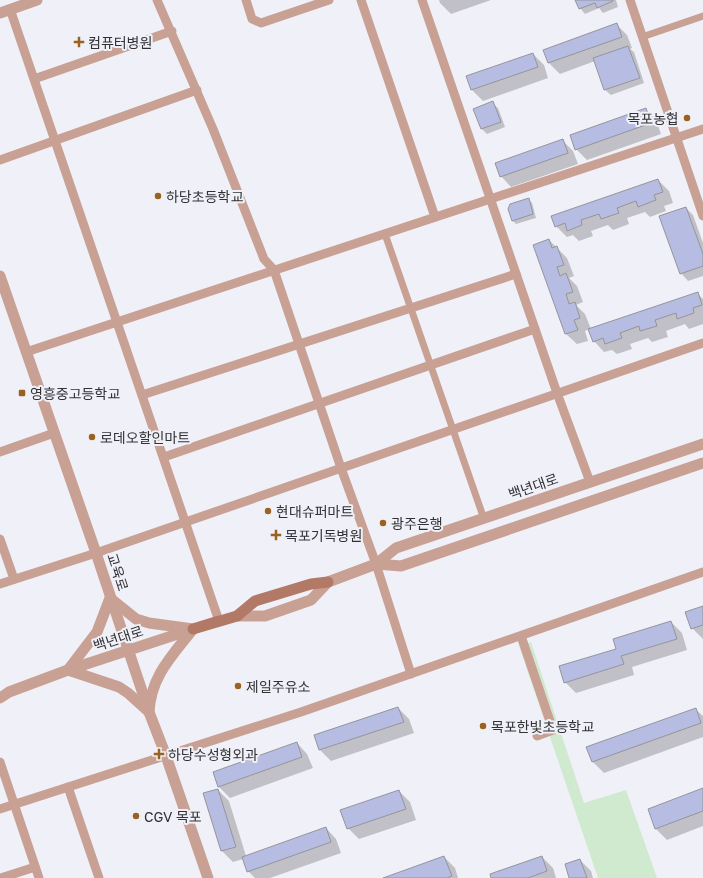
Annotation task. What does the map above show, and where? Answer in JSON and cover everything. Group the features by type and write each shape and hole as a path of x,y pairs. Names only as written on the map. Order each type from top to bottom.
{"main road":[{"name":"백년대로","path":"193,629 237,616 255,601 311,584 328,582"}],"street":[{"path":"37,0 5,11 34,79 219,621"},
{"path":"157,0 214,129 264,259 274,270 341,468 376,564 411,674"},
{"path":"246,0 252,19 261,23 329,0"},
{"path":"362,0 435,217"},
{"path":"422,0 535,330 590,482"},
{"path":"630,0 703,216"},
{"path":"642,37 703,16"},
{"path":"34,79 172,31"},
{"path":"0,160 197,90"},
{"path":"26,352 703,129"},
{"path":"385,234 484,518"},
{"path":"142,395 516,274"},
{"name":"교육로","path":"0,276 96,553 149,712 166,756 208,878"},
{"path":"164,457 535,330"},
{"path":"0,584 96,553 703,343"},
{"path":"0,452 54,433"},
{"name":"백년대로","path":"237,616 265,616 311,600 328,582 376,564 396,548 703,444"},
{"name":"백년대로","path":"376,564 401,566 703,463"},
{"path":"0,539 14,579"},
{"path":"0,809 298,713 703,572"},
{"path":"110,598 136,619 149,623 193,629 158,676 150,700 149,712 119,687 68,670 97,632 110,598"},
{"name":"백년대로","path":"3,694 68,670 193,629"},
{"path":"521,636 553,730 537,736"},
{"path":"0,762 39,878"},
{"path":"68,788 99,878"},
{"path":"1,878 35,867"}],"green space":[{"path":"531,642 584,803 626,790 657,878 598,878 519,646"}],"building":[{"path":"575,0 613,1 597,8 595,3 579,9"},
{"path":"617,23 622,37 548,63 543,50"},
{"path":"628,46 640,78 604,90 593,58"},
{"path":"533,53 538,67 471,90 466,76"},
{"path":"493,101 501,122 481,129 473,109"},
{"path":"646,108 651,123 575,150 570,135"},
{"path":"563,139 568,153 500,177 495,163"},
{"path":"658,179 663,192 654,195 656,200 638,207 636,201 617,208 619,213 601,219 599,214 581,220 582,225 567,231 565,223 555,227 551,216"},
{"path":"529,198 533,214 512,221 508,209 510,204"},
{"path":"686,207 703,254 703,266 680,274 659,216"},
{"path":"549,239 552,248 557,246 564,265 557,267 560,276 566,273 573,292 566,294 569,304 575,302 580,318 574,320 578,330 565,334 533,245"},
{"path":"698,292 702,305 693,308 694,313 677,319 676,313 655,320 657,326 640,331 639,326 620,333 622,338 605,344 603,338 593,342 588,329"},
{"path":"703,606 703,625 691,629 685,612"},
{"path":"671,621 677,639 621,656 624,664 564,683 559,666 616,649 613,639"},
{"path":"398,707 404,722 319,750 314,735"},
{"path":"696,708 701,723 592,762 586,747"},
{"path":"297,742 302,757 218,787 213,772"},
{"path":"703,788 703,811 655,829 648,809"},
{"path":"218,789 236,847 221,851 203,793"},
{"path":"399,790 406,809 347,829 340,810"},
{"path":"326,827 331,842 247,872 242,857"},
{"path":"444,856 452,876 447,878 383,878"},
{"path":"542,856 547,871 528,878 491,878 490,874"},
{"path":"580,859 587,878 569,878 565,864"}],"place":[{"name":"컴퓨터병원","path":"79,42"},
{"name":"목포농협","path":"687,118"},
{"name":"하당초등학교","path":"158,196"},
{"name":"영흥중고등학교","path":"22,393"},
{"name":"로데오할인마트","path":"92,437"},
{"name":"현대슈퍼마트","path":"268,511"},
{"name":"광주은행","path":"383,523"},
{"name":"목포기독병원","path":"276,535"},
{"name":"제일주유소","path":"238,686"},
{"name":"목포한빛초등학교","path":"483,726"},
{"name":"하당수성형외과","path":"159,754"},
{"name":"CGV 목포","path":"136,816"}]}
